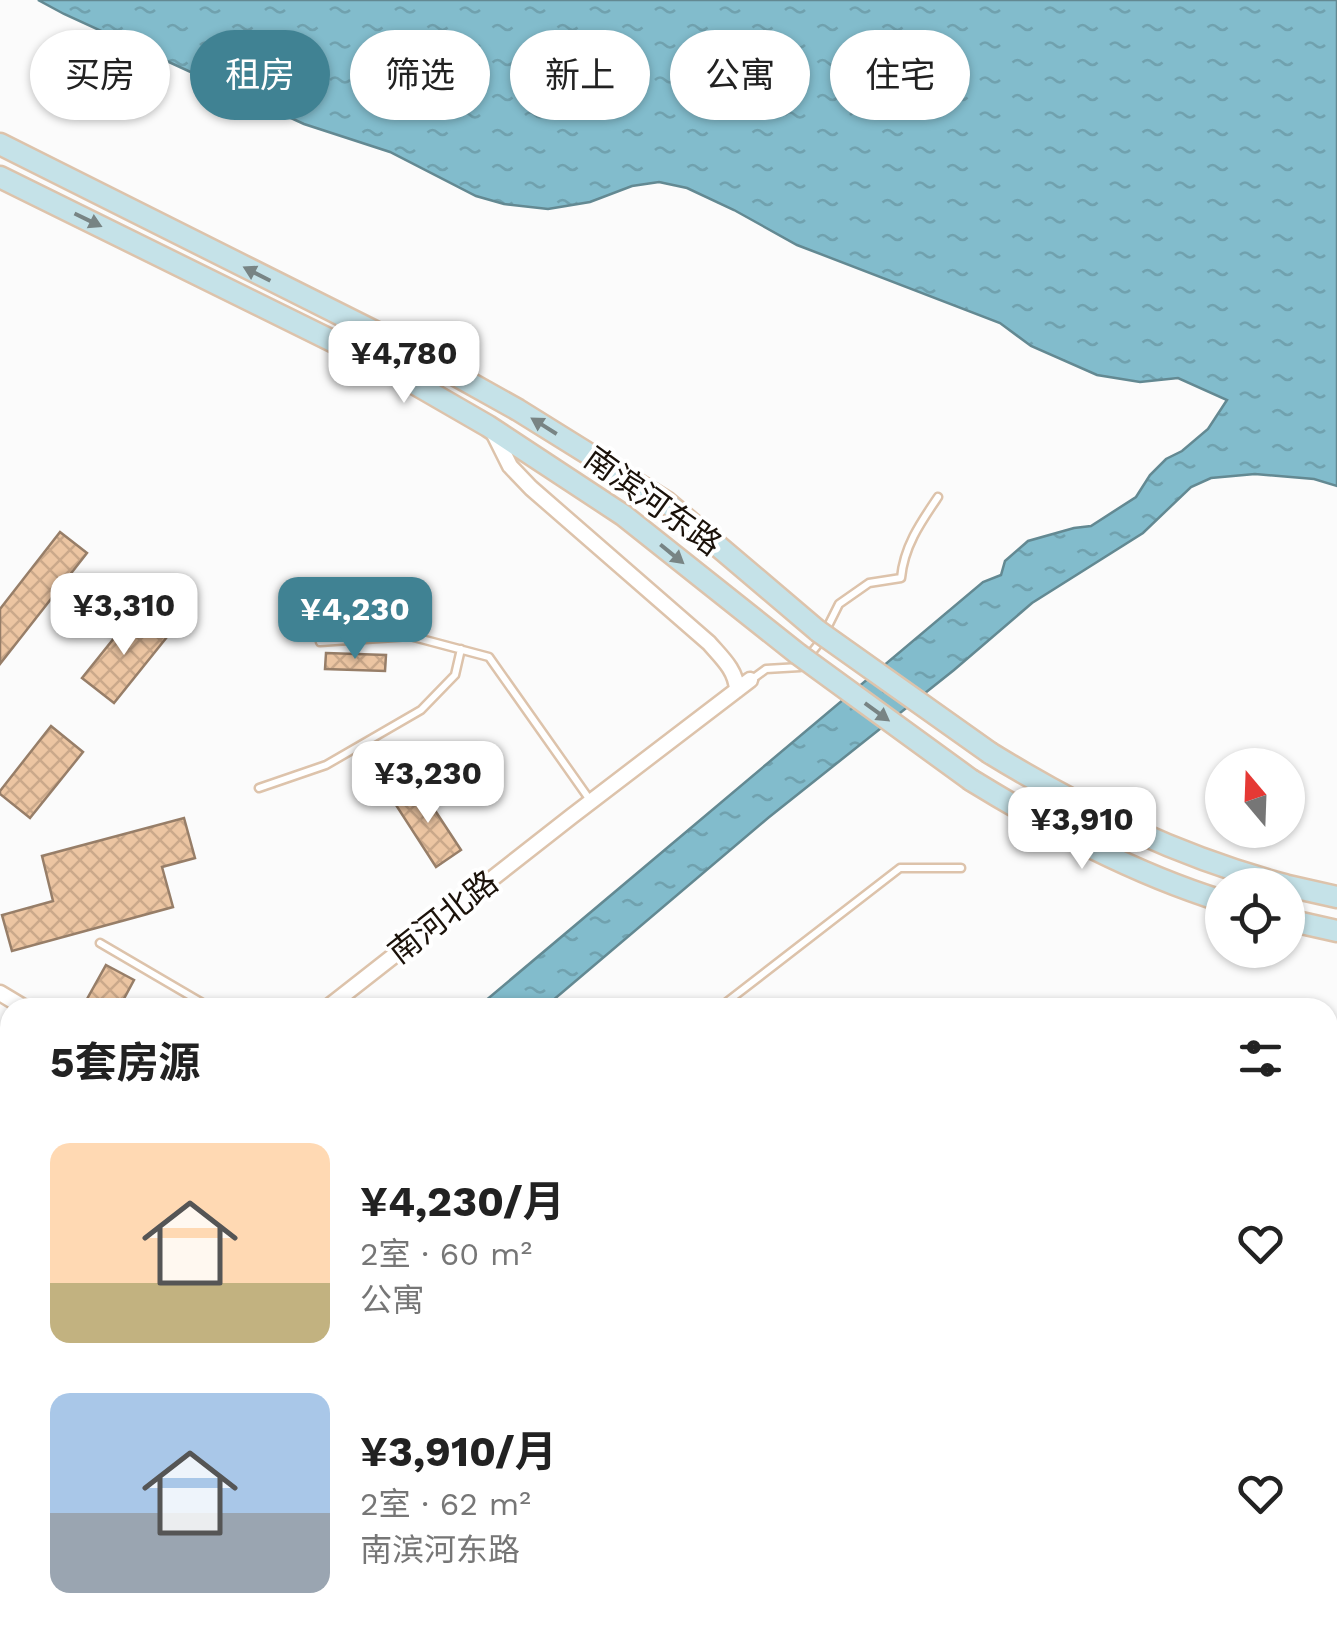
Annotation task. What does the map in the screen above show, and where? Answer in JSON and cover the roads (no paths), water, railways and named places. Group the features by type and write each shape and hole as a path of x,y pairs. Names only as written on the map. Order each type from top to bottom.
{"main road":[{"name":"南滨河东路","path":"0,144 407,348 518,410 666,502 818,630 990,753 1143,836 1231,868"},
{"name":"南滨河东路","path":"0,177 392,370 488,426 623,515 798,654 971,780 1088,847 1205,896"},
{"name":"南滨河东路","path":"1305,889 1337,897"},
{"path":"1305,924 1337,932"}],"street":[{"path":"488,426 510,466 709,643 744,685"},
{"name":"南河北路","path":"340,998 744,685"}],"lane":[{"path":"744,685 766,669 800,667 820,642 839,604 869,583 901,578 903,558 938,496"},
{"path":"320,642 410,636 489,656 591,801"},
{"path":"259,788 326,766 422,710 455,675 460,649"},
{"path":"732,998 900,868 961,868"},
{"path":"100,943 194,998"}],"water":[{"path":"38,0 1337,0 1337,486 1314,479 1255,474 1211,478 1191,487 1143,533 1032,603 768,818 556,998 489,998 983,582 1001,575 1005,561 1028,541 1091,526 1136,497 1166,459 1208,429 1227,400 1178,378 1140,382 1097,375 1031,346 1000,323 797,245 687,188 659,182 632,186 590,202 548,209 476,196 390,152 295,120 330,120 330,30 190,30 190,72 170,63 170,30 99,30"}]}
